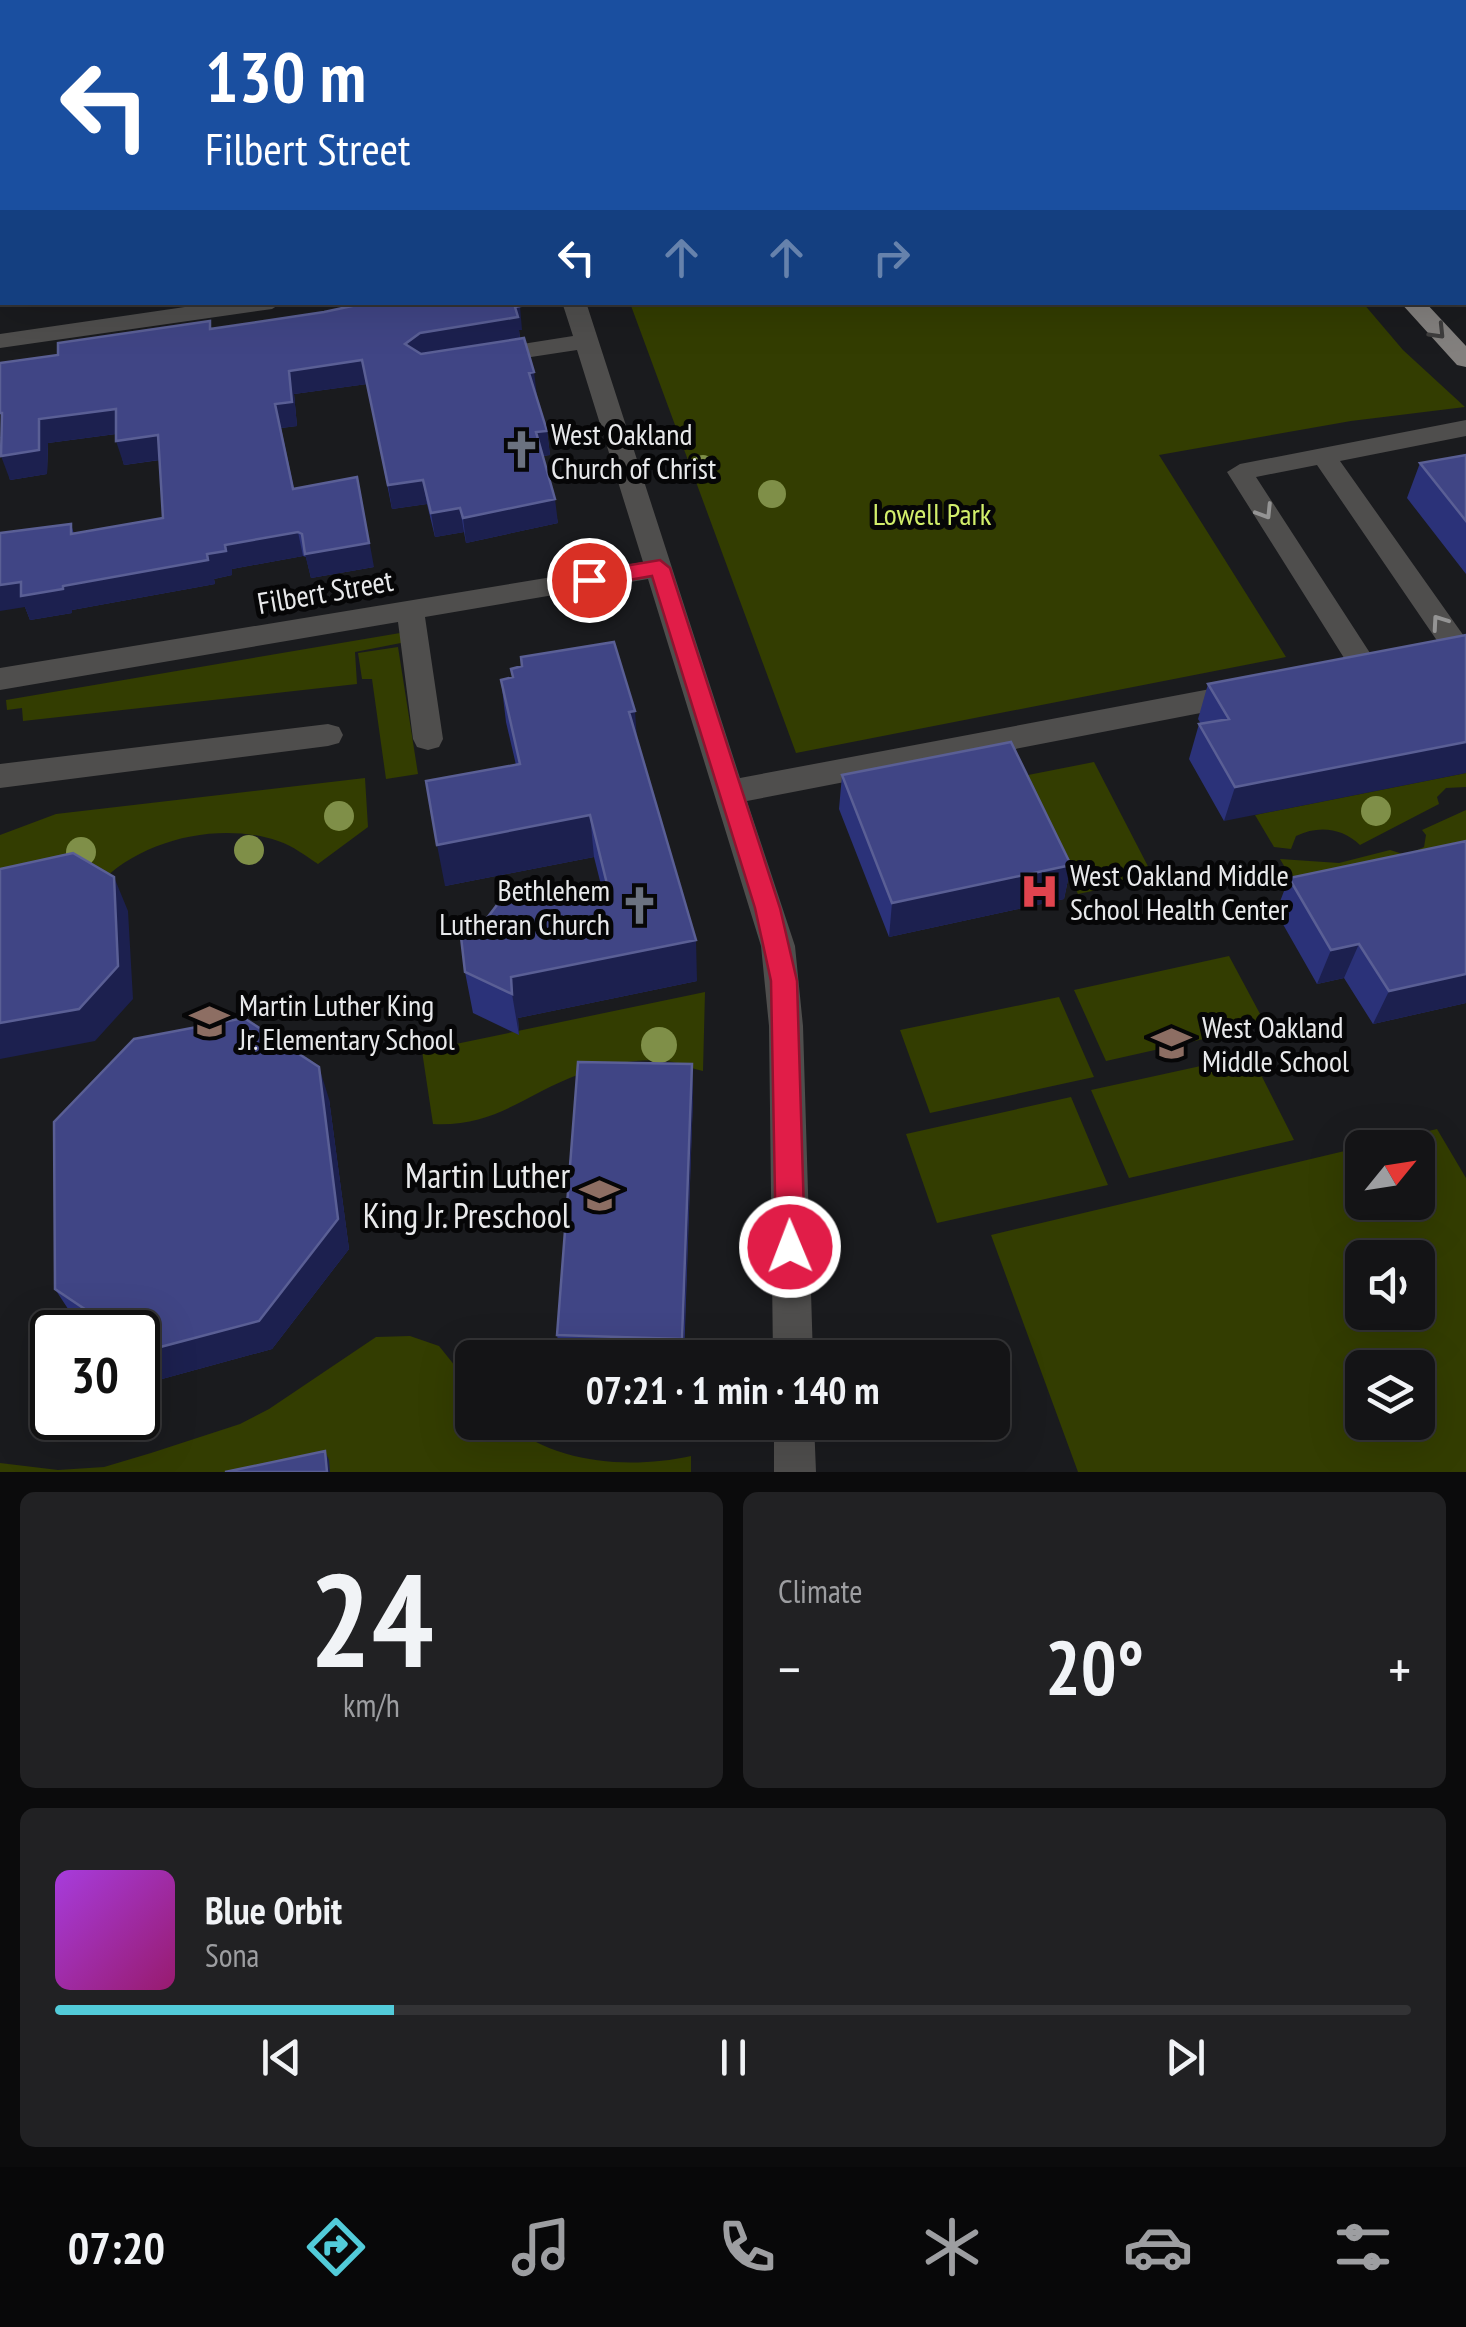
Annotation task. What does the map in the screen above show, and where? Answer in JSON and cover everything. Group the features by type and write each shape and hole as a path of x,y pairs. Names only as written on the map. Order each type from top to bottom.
{"main road":[{"path":"1414,305 1466,360"}],"street":[{"path":"0,341 251,305"},
{"path":"575,305 767,908 784,981 792,1340"},
{"path":"474,359 587,342"},
{"path":"1384,666 1240,472 1466,428"},
{"path":"1322,454 1460,652 1328,677"},
{"name":"Filbert Street","path":"0,679 660,568"},
{"path":"410,610 428,739"},
{"path":"731,792 1270,688"},
{"path":"0,776 328,736"},
{"path":"794,1440 795,1472"}],"green space":[{"name":"Lowell Park","path":"631,305 1365,305 1403,350 1465,407 1351,421 1159,455 1286,657 796,753"},
{"path":"400,633 406,642 355,652 357,684 23,721 22,708 7,710 6,700"},
{"path":"398,647 418,774 386,779 372,679 362,679 358,653"},
{"path":"1094,762 1154,878 1078,894 1023,776"},
{"path":"1466,773 1466,787 1446,788 1437,797 1439,804 1360,845 1346,835 1322,830 1296,836 1291,849 1274,847 1255,815"},
{"path":"365,778 368,827 318,864 278,841 255,835 207,834 182,838 136,856 98,885 0,906 0,835 56,814"},
{"path":"1466,810 1466,872 1307,905 1280,859 1339,863 1390,850 1406,855 1424,847 1426,835 1422,830"},
{"path":"1229,956 1266,1025 1106,1061 1074,990"},
{"path":"705,992 703,1071 661,1061 613,1064 560,1082 493,1115 455,1124 433,1124 422,1051"},
{"path":"1059,997 1094,1077 930,1113 900,1030"},
{"path":"1251,1055 1294,1140 1129,1178 1091,1090"},
{"path":"1071,1097 1108,1185 937,1223 906,1134"},
{"path":"1437,1129 1466,1178 1466,1472 1078,1472 991,1235 1345,1151 1345,1220 1435,1220 1433,1130"},
{"path":"410,1336 439,1346 455,1366 455,1440 533,1440 571,1455 620,1462 691,1456 691,1472 0,1472 0,1463 58,1470 104,1467 240,1424 376,1337"}],"building":[{"path":"520,305 515,307 518,317 420,333 405,344 421,354 524,338 534,372 529,373 547,431 536,432 555,499 463,518 460,508 431,513 423,480 388,485 362,360 289,371 292,402 275,404 293,489 357,477 369,543 305,554 302,534 298,532 225,545 226,551 207,554 208,560 63,589 21,596 21,582 0,585 0,533 71,524 71,534 163,518 158,435 116,441 116,409 39,419 39,450 1,456 0,363 58,355 58,343 210,321 210,329 352,306"},
{"path":"1466,455 1466,521 1420,463"},
{"path":"1466,635 1466,742 1235,787 1199,724 1229,719 1208,684"},
{"path":"614,642 635,711 629,712 696,940 511,977 512,994 465,972 461,937 474,935 497,905 607,884 590,815 437,845 426,781 520,764 501,680 513,677 511,669 522,666 521,657"},
{"path":"1011,742 1071,865 892,903 842,775"},
{"path":"1466,841 1466,974 1389,991 1359,944 1331,950 1289,878"},
{"path":"73,853 114,877 118,966 79,1009 0,1023 0,869"},
{"path":"244,1018 319,1067 338,1219 259,1321 160,1347 160,1310 86,1310 55,1289 54,1122 134,1039"},
{"path":"578,1062 692,1064 682,1339 557,1335"},
{"path":"325,1451 327,1472 225,1472"}],"place":[{"name":"West Oakland Church of Christ","path":"521,450"},
{"name":"West Oakland Middle School Health Center","path":"1040,891"},
{"name":"Bethlehem Lutheran Church","path":"640,906"},
{"name":"Martin Luther King Jr. Elementary School","path":"209,1021"},
{"name":"West Oakland Middle School","path":"1172,1043"},
{"name":"Martin Luther King Jr. Preschool","path":"600,1195"}],"route":[{"path":"589,580 660,568 767,908 784,981 790,1247"}]}
